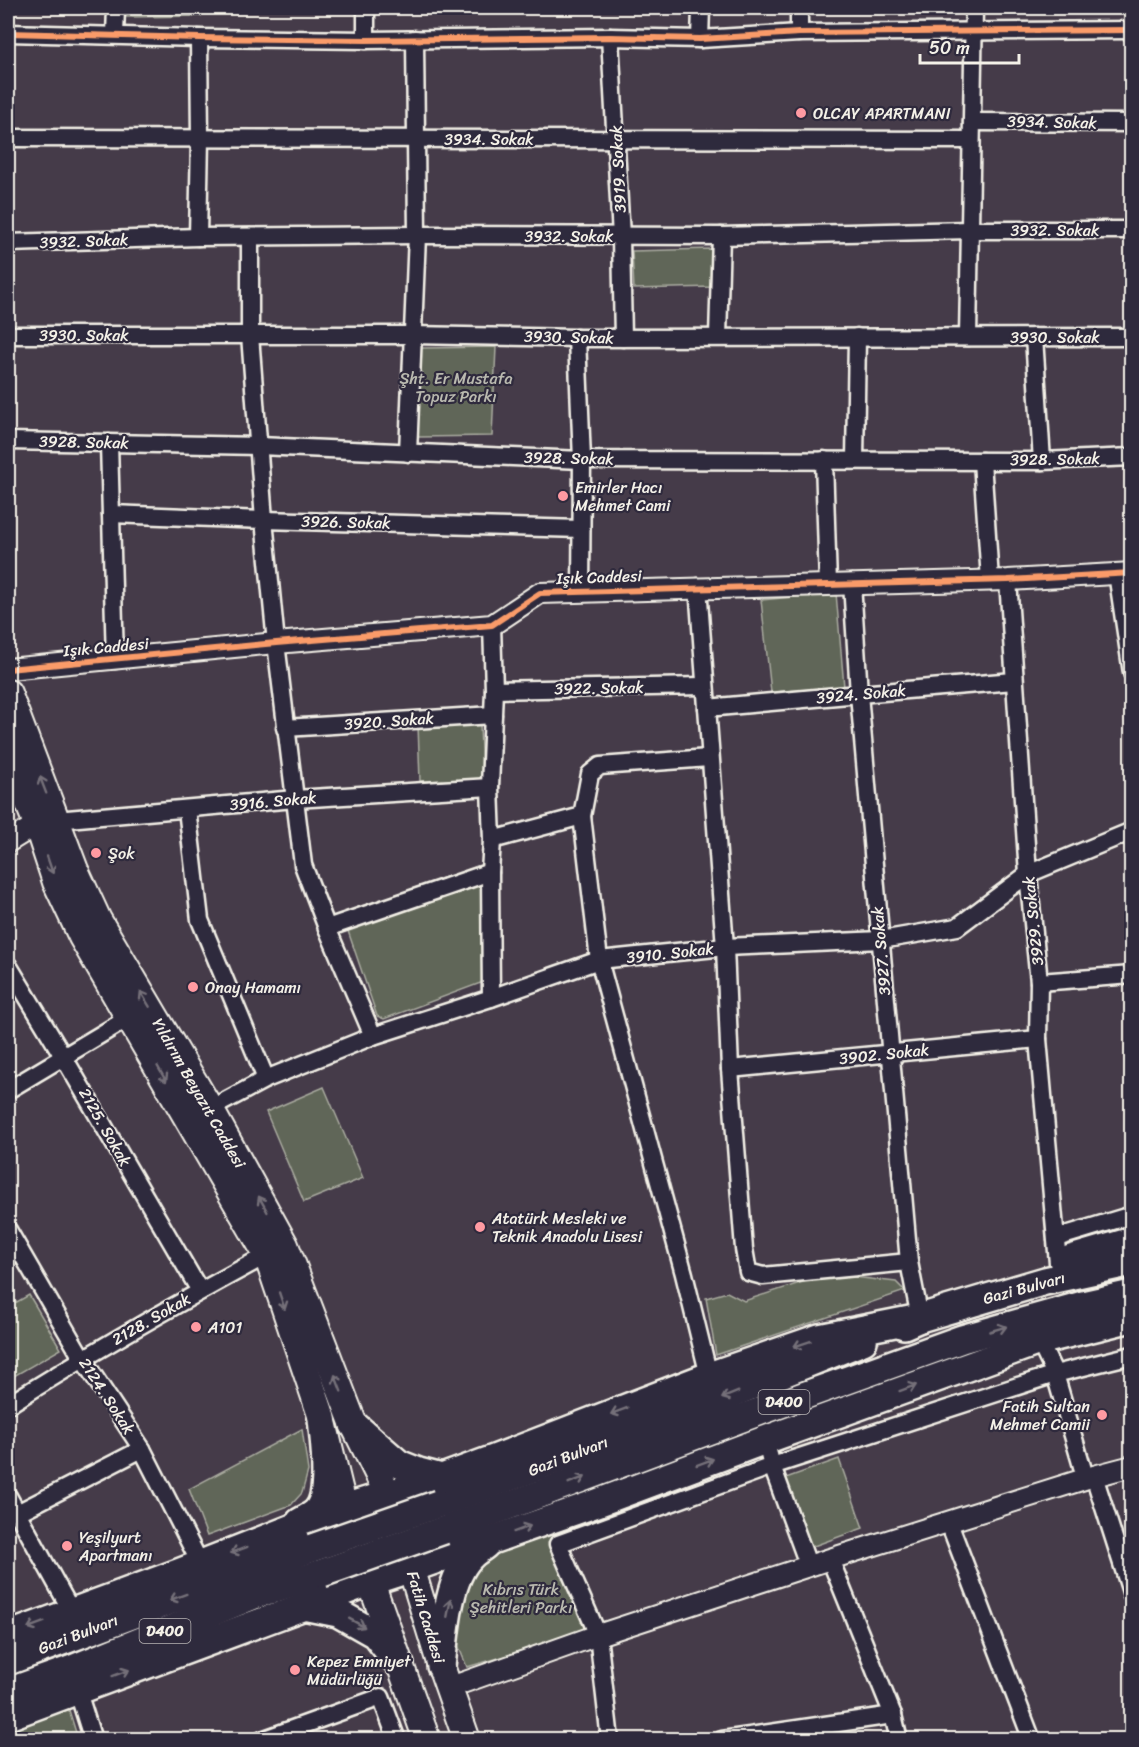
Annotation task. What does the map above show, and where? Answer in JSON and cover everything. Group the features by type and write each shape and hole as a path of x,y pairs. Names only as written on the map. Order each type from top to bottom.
{"highway":[{"path":"986,1299 1057,1250 1131,1241"},
{"name":"Gazi Bulvarı","path":"8,1692 70,1670 252,1596 322,1573 441,1517 721,1398 920,1318 1045,1281 1131,1262"},
{"name":"Gazi Bulvarı","path":"8,1661 312,1548 441,1517 761,1411 962,1339 1131,1294"},
{"path":"8,1636 201,1565 343,1506 442,1478 494,1460 709,1376 819,1338 920,1318"},
{"path":"8,1716 302,1606 490,1541 1039,1341 1131,1318"},
{"path":"765,1440 962,1339"},
{"path":"282,1533 316,1512 323,1503 327,1476 322,1418"},
{"path":"354,1425 399,1464 442,1478"},
{"path":"445,1677 448,1611 455,1582 469,1557 490,1541"},
{"path":"302,1606 338,1613 375,1634 400,1665"}],"main road":[{"name":"Yıldırım Beyazıt Caddesi","path":"8,693 46,822 56,882 82,937 267,1255 322,1418 343,1506"},
{"name":"Yıldırım Beyazıt Caddesi","path":"8,752 75,870 98,920 210,1109 285,1245 354,1425 388,1494"},
{"name":"Fatih Caddesi","path":"388,1494 467,1740"},
{"path":"343,1506 427,1740"}],"street":[{"path":"116,8 116,35"},
{"path":"366,8 366,40"},
{"path":"700,39 701,8"},
{"path":"799,8 799,33"},
{"path":"968,337 974,8"},
{"path":"8,33 366,40 610,37 700,39 799,33 1131,30"},
{"name":"3919. Sokak","path":"610,37 621,237 623,338"},
{"path":"198,237 199,38"},
{"path":"408,453 417,235 415,39"},
{"name":"3934. Sokak","path":"972,122 1131,123"},
{"name":"3934. Sokak","path":"8,138 971,140"},
{"name":"3932. Sokak","path":"8,243 198,237 417,235 621,237 969,230 1131,230"},
{"path":"718,337 721,236"},
{"path":"250,237 250,335 264,520 285,728 303,864 327,928 373,1036"},
{"name":"3930. Sokak","path":"8,335 412,335 577,338 1131,337"},
{"path":"855,460 857,337"},
{"path":"1034,337 1042,461"},
{"path":"577,338 582,460 581,591"},
{"name":"3928. Sokak","path":"8,441 259,446 582,460 1042,461 1131,457"},
{"path":"109,443 115,660"},
{"path":"824,460 828,584"},
{"name":"3929. Sokak","path":"982,461 1014,681 1028,874 1039,982 1038,1039 1057,1250"},
{"name":"3926. Sokak","path":"111,514 580,529"},
{"path":"1124,573 1131,673"},
{"name":"Işık Caddesi","path":"8,669 492,625 540,593 999,580 1124,573"},
{"name":"3927. Sokak","path":"852,584 859,694 909,1262 920,1318"},
{"path":"698,587 709,758 725,947 729,1070 748,1272 763,1276 909,1262"},
{"path":"491,998 490,787 494,690 492,625"},
{"name":"3924. Sokak","path":"707,708 1014,681"},
{"name":"3922. Sokak","path":"494,690 704,686"},
{"name":"3920. Sokak","path":"285,728 493,715"},
{"path":"709,758 600,766 590,774 582,816 599,960 684,1274 709,1376"},
{"name":"3916. Sokak","path":"46,822 295,799 490,787"},
{"path":"187,809 200,920 266,1078"},
{"path":"492,840 582,816"},
{"path":"8,842 46,822"},
{"name":"3910. Sokak","path":"210,1109 266,1078 373,1036 599,960 725,947 881,940 957,927 1028,874 1131,831"},
{"path":"327,928 490,872"},
{"name":"2125. Sokak","path":"8,964 200,1291"},
{"path":"1039,982 1131,975"},
{"path":"8,1090 130,1017"},
{"name":"3902. Sokak","path":"729,1070 1038,1039"},
{"path":"1057,1250 1131,1215"},
{"name":"2124. Sokak","path":"8,1230 82,1358 142,1449 201,1565"},
{"name":"2128. Sokak","path":"8,1405 82,1358 267,1255"},
{"path":"1039,1341 1055,1374 1131,1595"},
{"path":"610,1740 598,1635 558,1544 772,1466 1055,1374 1131,1355"},
{"path":"765,1440 772,1466 809,1567"},
{"path":"17,1513 142,1449"},
{"path":"445,1677 598,1635 830,1559 1131,1466"},
{"path":"8,1496 72,1612"},
{"path":"949,1522 1032,1740"},
{"path":"830,1559 893,1715 899,1740"},
{"path":"76,1689 93,1740"},
{"path":"262,1740 298,1734 381,1697 398,1740"},
{"path":"722,1740 893,1715"}],"green space":[{"path":"126,8 201,8 201,16 126,17"},
{"path":"712,249 713,287 634,289 632,251"},
{"name":"Şht. Er Mustafa Topuz Parkı","path":"496,347 492,436 418,437 417,361 421,348"},
{"path":"836,593 844,687 771,692 761,600"},
{"path":"480,723 482,779 420,781 418,725"},
{"path":"485,883 486,981 384,1019 377,1016 347,928"},
{"path":"324,1087 363,1178 304,1202 266,1112"},
{"path":"828,1274 896,1282 905,1291 716,1355 706,1298 727,1292 744,1301"},
{"path":"29,1295 61,1349 14,1376 8,1364 8,1307"},
{"path":"302,1429 308,1471 302,1493 291,1505 207,1536 189,1489"},
{"path":"839,1459 863,1528 811,1547 786,1478"},
{"name":"Kıbrıs Türk Şehitleri Parkı","path":"551,1534 585,1616 583,1634 467,1667 458,1645 459,1604 476,1565 490,1554 539,1536"},
{"path":"68,1707 78,1739 8,1740 8,1730"}],"cycle path":[{"path":"8,33 366,40 610,37 700,39 799,33 1132,30"},
{"path":"8,669 492,625 540,593 1008,580 1132,573"}],"place":[{"name":"OLCAY APARTMANI","path":"801,113"},
{"name":"Emirler Hacı Mehmet Cami","path":"563,496"},
{"name":"Şok","path":"96,853"},
{"name":"Onay Hamamı","path":"193,987"},
{"name":"Atatürk Mesleki ve Teknik Anadolu Lisesi","path":"480,1227"},
{"name":"A101","path":"196,1327"},
{"name":"Fatih Sultan Mehmet Camii","path":"1102,1415"},
{"name":"Yeşilyurt Apartmanı","path":"67,1546"},
{"name":"Kepez Emniyet Müdürlüğü","path":"295,1670"}]}
